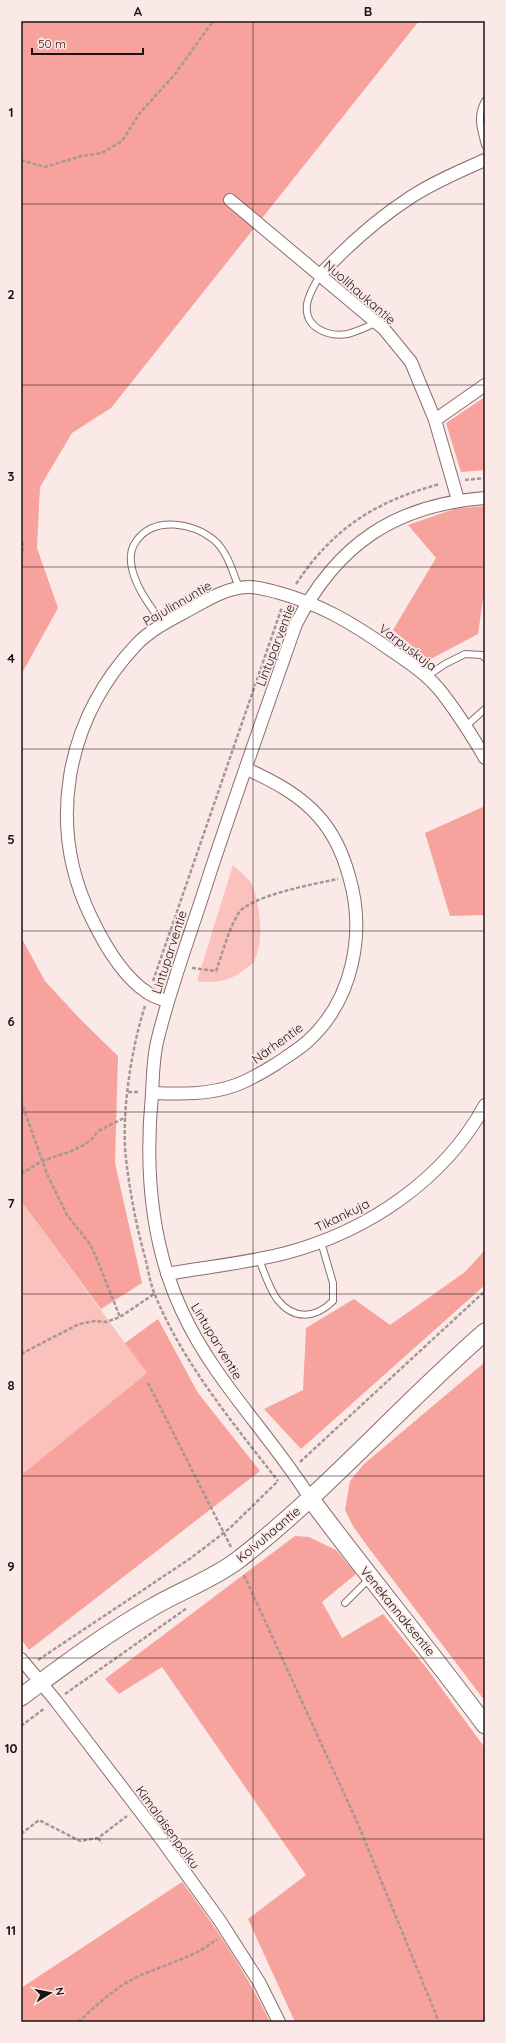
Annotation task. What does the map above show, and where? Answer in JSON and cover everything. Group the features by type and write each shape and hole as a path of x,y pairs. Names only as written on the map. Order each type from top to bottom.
{"street":[{"path":"320,275 373,224 411,197 442,179 485,160"},
{"name":"Nuolihaukantie","path":"230,200 377,323 411,362 435,420 458,500"},
{"path":"435,420 485,385"},
{"name":"Lintuparventie","path":"310,1498 292,1470 266,1439 211,1363 182,1311 167,1274 152,1208 148,1141 157,1044 167,1001 296,624 307,601 320,582 345,554 374,530 405,515 458,500 485,498"},
{"name":"Pajulinnuntie","path":"167,1001 149,994 132,980 120,966 84,904 73,873 69,853 67,812 68,786 75,754 85,723 98,694 137,644 163,624 205,600 239,588 257,587 307,601"},
{"name":"Varpuskuja","path":"307,601 329,610 362,629 426,676 437,687 466,726 485,758"},
{"name":"Närhentie","path":"152,1093 204,1093 235,1086 251,1079 308,1041 325,1020 348,979 353,958 356,915 354,892 335,839 320,817 299,797 278,784 246,769"},
{"name":"Tikankuja","path":"167,1274 259,1259 321,1242 367,1221 410,1192 440,1165 456,1148 485,1105"},
{"name":"Koivuhaantie","path":"21,1697 98,1641 130,1620 166,1599 214,1576 237,1561 310,1498 485,1332"},
{"name":"Venekannaksentie","path":"310,1498 370,1577 436,1658 485,1725"},
{"name":"Kimalaisenpolku","path":"24,1663 56,1700 137,1808 226,1932 259,1982 279,2022"}],"lane":[{"path":"485,101 480,114 485,145"},
{"path":"320,275 311,290 307,305 309,317 318,331 327,334 347,334 377,323"},
{"path":"163,624 142,593 131,562 131,552 134,543 149,528 160,525 183,526 203,533 214,540 229,563 239,588"},
{"path":"426,676 464,654 482,655 485,658"},
{"path":"466,726 485,709"},
{"path":"259,1259 277,1299 293,1314 307,1315 323,1310 333,1301 333,1283 321,1242"},
{"path":"345,1603 370,1577"}],"path":[{"path":"21,160 45,167 82,156 102,153 122,142 140,114 175,74 213,21"},
{"path":"278,1481 205,1384 175,1334 154,1294 138,1231 127,1164 126,1117 128,1092 139,1025 279,614 288,595 318,552 338,533 363,515 413,492 452,481 485,478"},
{"path":"21,544 23,544 21,563"},
{"path":"179,967 216,971 238,912 248,905 283,890 349,876"},
{"path":"21,1101 42,1161 67,1215 90,1244 120,1317"},
{"path":"21,1174 42,1161 82,1146 91,1140 98,1130 126,1117"},
{"path":"24,1663 191,1558 224,1532 278,1481 388,1383 485,1291"},
{"path":"21,1354 79,1324 95,1321 106,1322 120,1317 154,1294"},
{"path":"148,1383 224,1532 358,1824 439,2022"},
{"path":"21,1726 191,1605"},
{"path":"21,1834 39,1820 80,1841 98,1838 137,1808"},
{"path":"98,1838 102,1843"},
{"path":"78,2022 120,1987 132,1980 195,1954 226,1932"}],"shaded area":[{"path":"21,21 419,21 111,408 72,433 40,487 37,548 58,608 21,675"},
{"path":"485,397 485,470 461,472 446,423"},
{"path":"485,506 485,586 478,634 429,660 393,630 436,558 408,525 454,509"},
{"path":"485,806 485,915 450,916 425,833"},
{"path":"233,865 251,883 257,900 260,933 257,953 252,964 228,979 217,982 197,981"},
{"path":"21,937 45,981 81,1020 118,1056 115,1163 142,1283 101,1309 21,1201"},
{"path":"21,1201 147,1373 21,1475"},
{"path":"485,1250 485,1285 301,1449 264,1409 303,1390 306,1328 354,1299 390,1325 465,1272"},
{"path":"158,1319 198,1393 260,1471 29,1650 21,1639 21,1475 147,1373 125,1343"},
{"path":"485,1362 485,1701 368,1547 353,1526 345,1510 350,1481 364,1464"},
{"path":"295,1536 309,1537 336,1550 356,1574 322,1602 342,1638 383,1614 428,1670 485,1748 485,2022 295,2022 248,1919 306,1875 162,1667 119,1694 105,1679"},
{"path":"182,1882 206,1915 251,1985 270,2022 21,2022 21,1988"}]}
